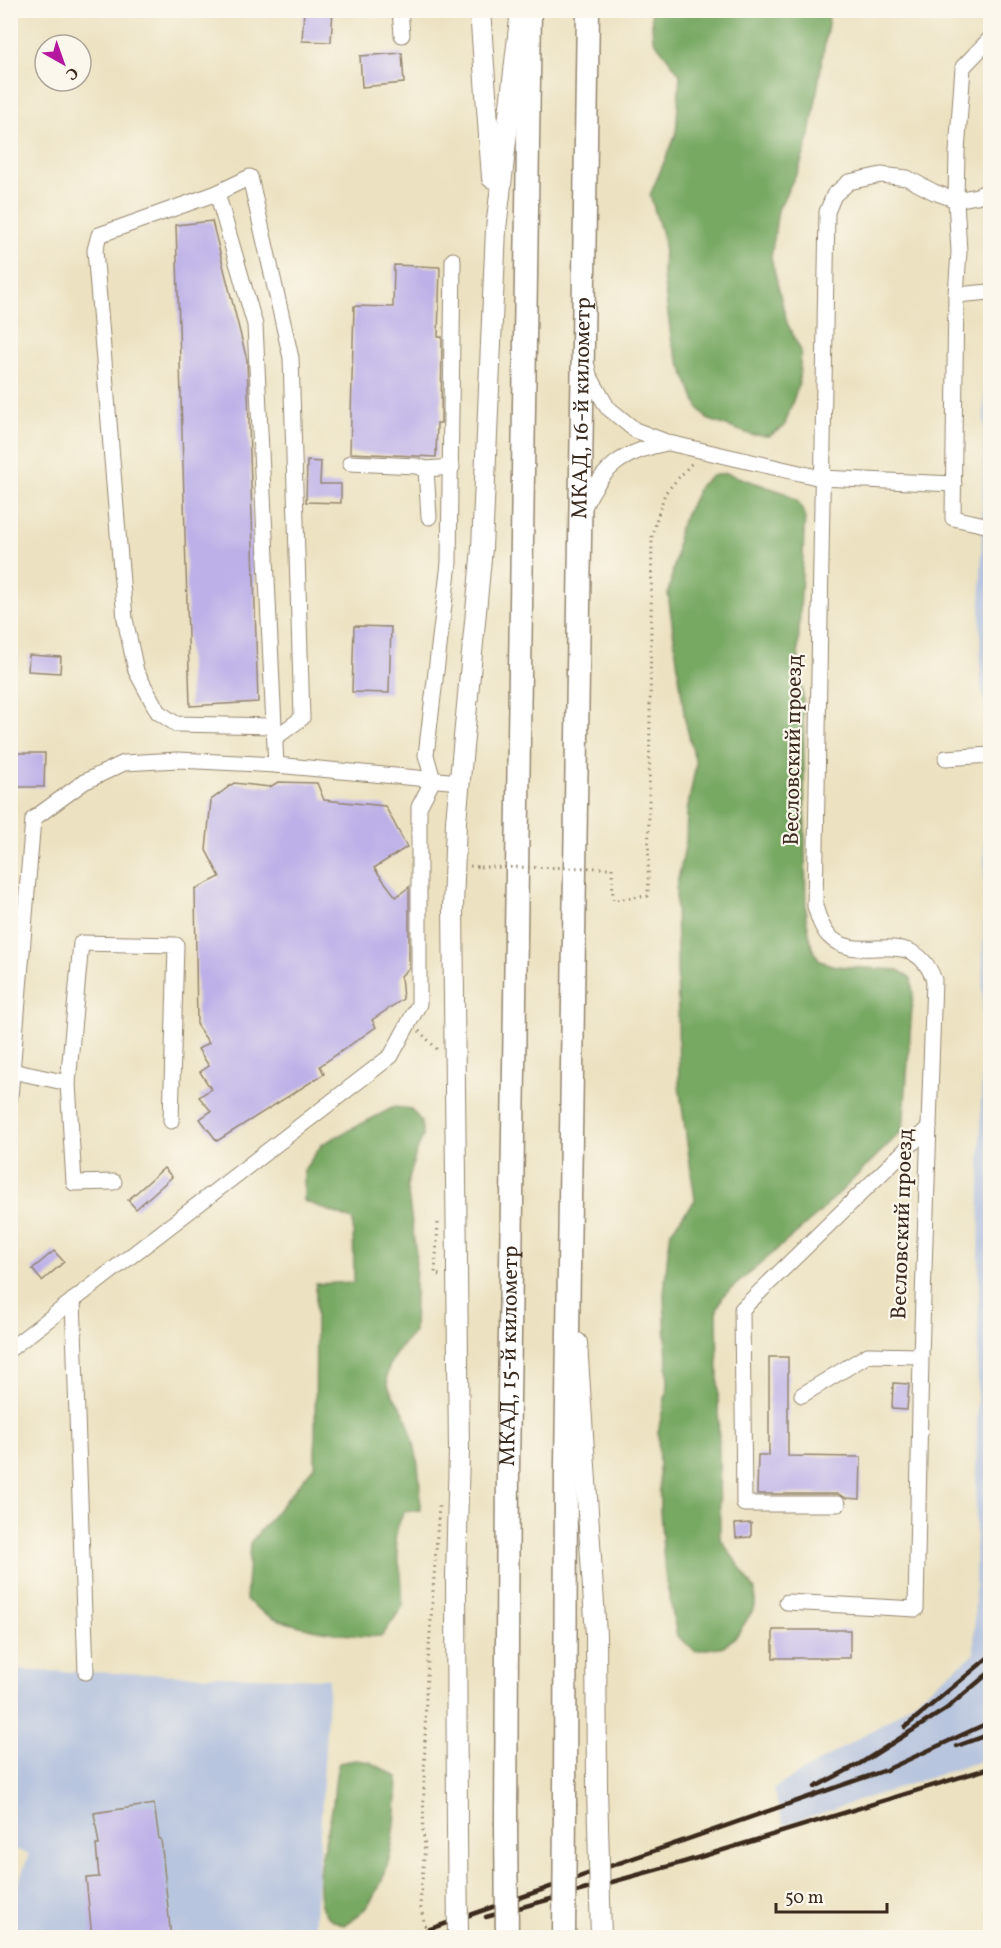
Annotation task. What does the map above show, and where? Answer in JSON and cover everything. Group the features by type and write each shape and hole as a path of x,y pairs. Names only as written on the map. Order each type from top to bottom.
{"highway":[{"name":"МКАД, 15-й километр","path":"507,1938 508,1465 530,10"},
{"name":"МКАД, 16-й километр","path":"570,1239 588,10"},
{"path":"564,1938 566,1466 570,1239"}],"main road":[{"path":"480,10 496,229"},
{"path":"458,1938 456,1577 459,1450 453,907 456,821 482,548 496,229 521,10"},
{"path":"570,1239 596,1635 601,1938"}],"street":[{"path":"400,10 402,35"},
{"path":"990,39 963,67 957,152 956,200 959,252 956,295 953,518 990,526"},
{"name":"Весловский проезд","path":"787,1602 916,1609 921,1356 934,980 921,956 909,950 848,946 830,936 814,906 827,212 834,195 849,182 881,175 907,178 956,200"},
{"path":"250,177 291,358 302,718 274,732 176,724 158,712 136,671 125,618 95,250 99,235 217,193 250,177"},
{"path":"956,200 977,196 990,190"},
{"path":"217,193 255,326 276,765"},
{"path":"10,1349 391,1056 419,1004 419,807 433,780 426,755 449,563 453,260"},
{"path":"956,295 990,292"},
{"path":"583,339 589,375 607,407 635,430 669,443 821,478 954,484"},
{"path":"581,512 594,485 614,463 640,449 669,443"},
{"path":"350,463 416,466 426,469 452,467"},
{"path":"426,469 429,517"},
{"path":"946,758 990,755"},
{"path":"10,1097 33,819 84,782 124,763 178,760 276,765 460,782"},
{"path":"114,1182 74,1183 68,1083 81,943 176,945 171,1121"},
{"path":"12,1071 68,1083"},
{"path":"837,1504 744,1504 742,1309 929,1127"},
{"path":"73,1300 86,1672"},
{"path":"802,1395 868,1355 921,1356"}],"path":[{"path":"480,867 612,868 613,900 648,896 652,534 665,493 703,450"},
{"path":"409,1023 430,1040 440,1052"},
{"path":"438,1217 435,1274 446,1275"},
{"path":"428,1938 420,1905 425,1845 423,1833 424,1751 426,1690 440,1501"}],"shaded area":[{"path":"990,246 990,1758 784,1825 773,1789 891,1719 974,1654 986,709 981,685 980,631 987,248"},
{"path":"11,1670 329,1679 314,1937 11,1937 10,1906 29,1854 11,1848"}],"green space":[{"path":"651,11 830,11 810,135 800,166 778,210 771,258 787,323 801,351 799,383 784,427 769,436 752,435 707,419 698,407 672,344 663,275 664,241 650,195 676,134 680,74 653,39"},
{"path":"726,473 785,493 798,502 805,515 798,651 803,699 806,917 812,948 820,961 835,966 898,970 911,978 913,994 903,1130 817,1215 724,1295 717,1309 720,1538 755,1590 755,1607 737,1635 725,1646 695,1651 677,1636 665,1575 660,1511 658,1432 668,1385 664,1295 668,1251 671,1231 695,1200 679,1085 676,889 686,842 687,811 696,764 685,720 668,593 679,529 700,485 712,476"},
{"path":"394,1107 411,1109 421,1121 423,1136 407,1186 416,1254 414,1332 395,1355 387,1376 389,1388 404,1413 415,1448 419,1473 420,1510 404,1512 395,1540 401,1574 403,1606 382,1636 356,1636 313,1629 270,1617 246,1600 250,1543 315,1465 316,1284 354,1282 353,1220 304,1201 304,1170 322,1144"},
{"path":"356,1760 370,1762 398,1777 396,1817 389,1860 382,1880 373,1898 360,1913 344,1925 330,1918 322,1909 319,1891 320,1864 339,1763"}],"building":[{"path":"304,10 333,10 331,42 302,41"},
{"path":"402,53 404,83 362,87 360,56"},
{"path":"212,221 247,360 258,702 190,706 176,225"},
{"path":"394,265 440,267 438,337 442,337 441,423 437,423 436,457 350,453 354,306 393,307"},
{"path":"307,461 321,462 320,484 341,484 341,503 306,502"},
{"path":"354,626 391,627 389,693 352,692"},
{"path":"29,655 61,657 60,673 28,671"},
{"path":"10,753 45,753 44,787 10,787"},
{"path":"278,782 317,783 324,800 385,806 407,847 374,868 396,897 409,887 409,968 401,976 403,999 372,1020 376,1027 320,1066 324,1074 217,1141 200,1119 211,1111 199,1097 211,1089 200,1072 209,1066 198,1049 209,1043 197,1026 195,889 220,877 206,850 211,800 234,783 270,787"},
{"path":"164,1168 172,1177 136,1209 128,1200"},
{"path":"54,1251 64,1262 42,1281 32,1269"},
{"path":"769,1357 788,1357 788,1456 861,1457 860,1499 846,1498 838,1494 757,1494 758,1455 769,1455"},
{"path":"893,1383 909,1384 907,1410 892,1409"},
{"path":"751,1523 751,1537 736,1538 735,1524"},
{"path":"773,1630 850,1630 850,1658 773,1658"},
{"path":"154,1804 159,1839 161,1839 171,1938 92,1938 86,1878 99,1877 96,1845 99,1845 94,1813"}],"railway":[{"path":"905,1727 990,1656"},
{"path":"815,1787 861,1763 946,1709 990,1672"},
{"path":"404,1938 886,1770 990,1722"},
{"path":"957,1746 990,1734"},
{"path":"486,1917 684,1862 990,1768"}]}
